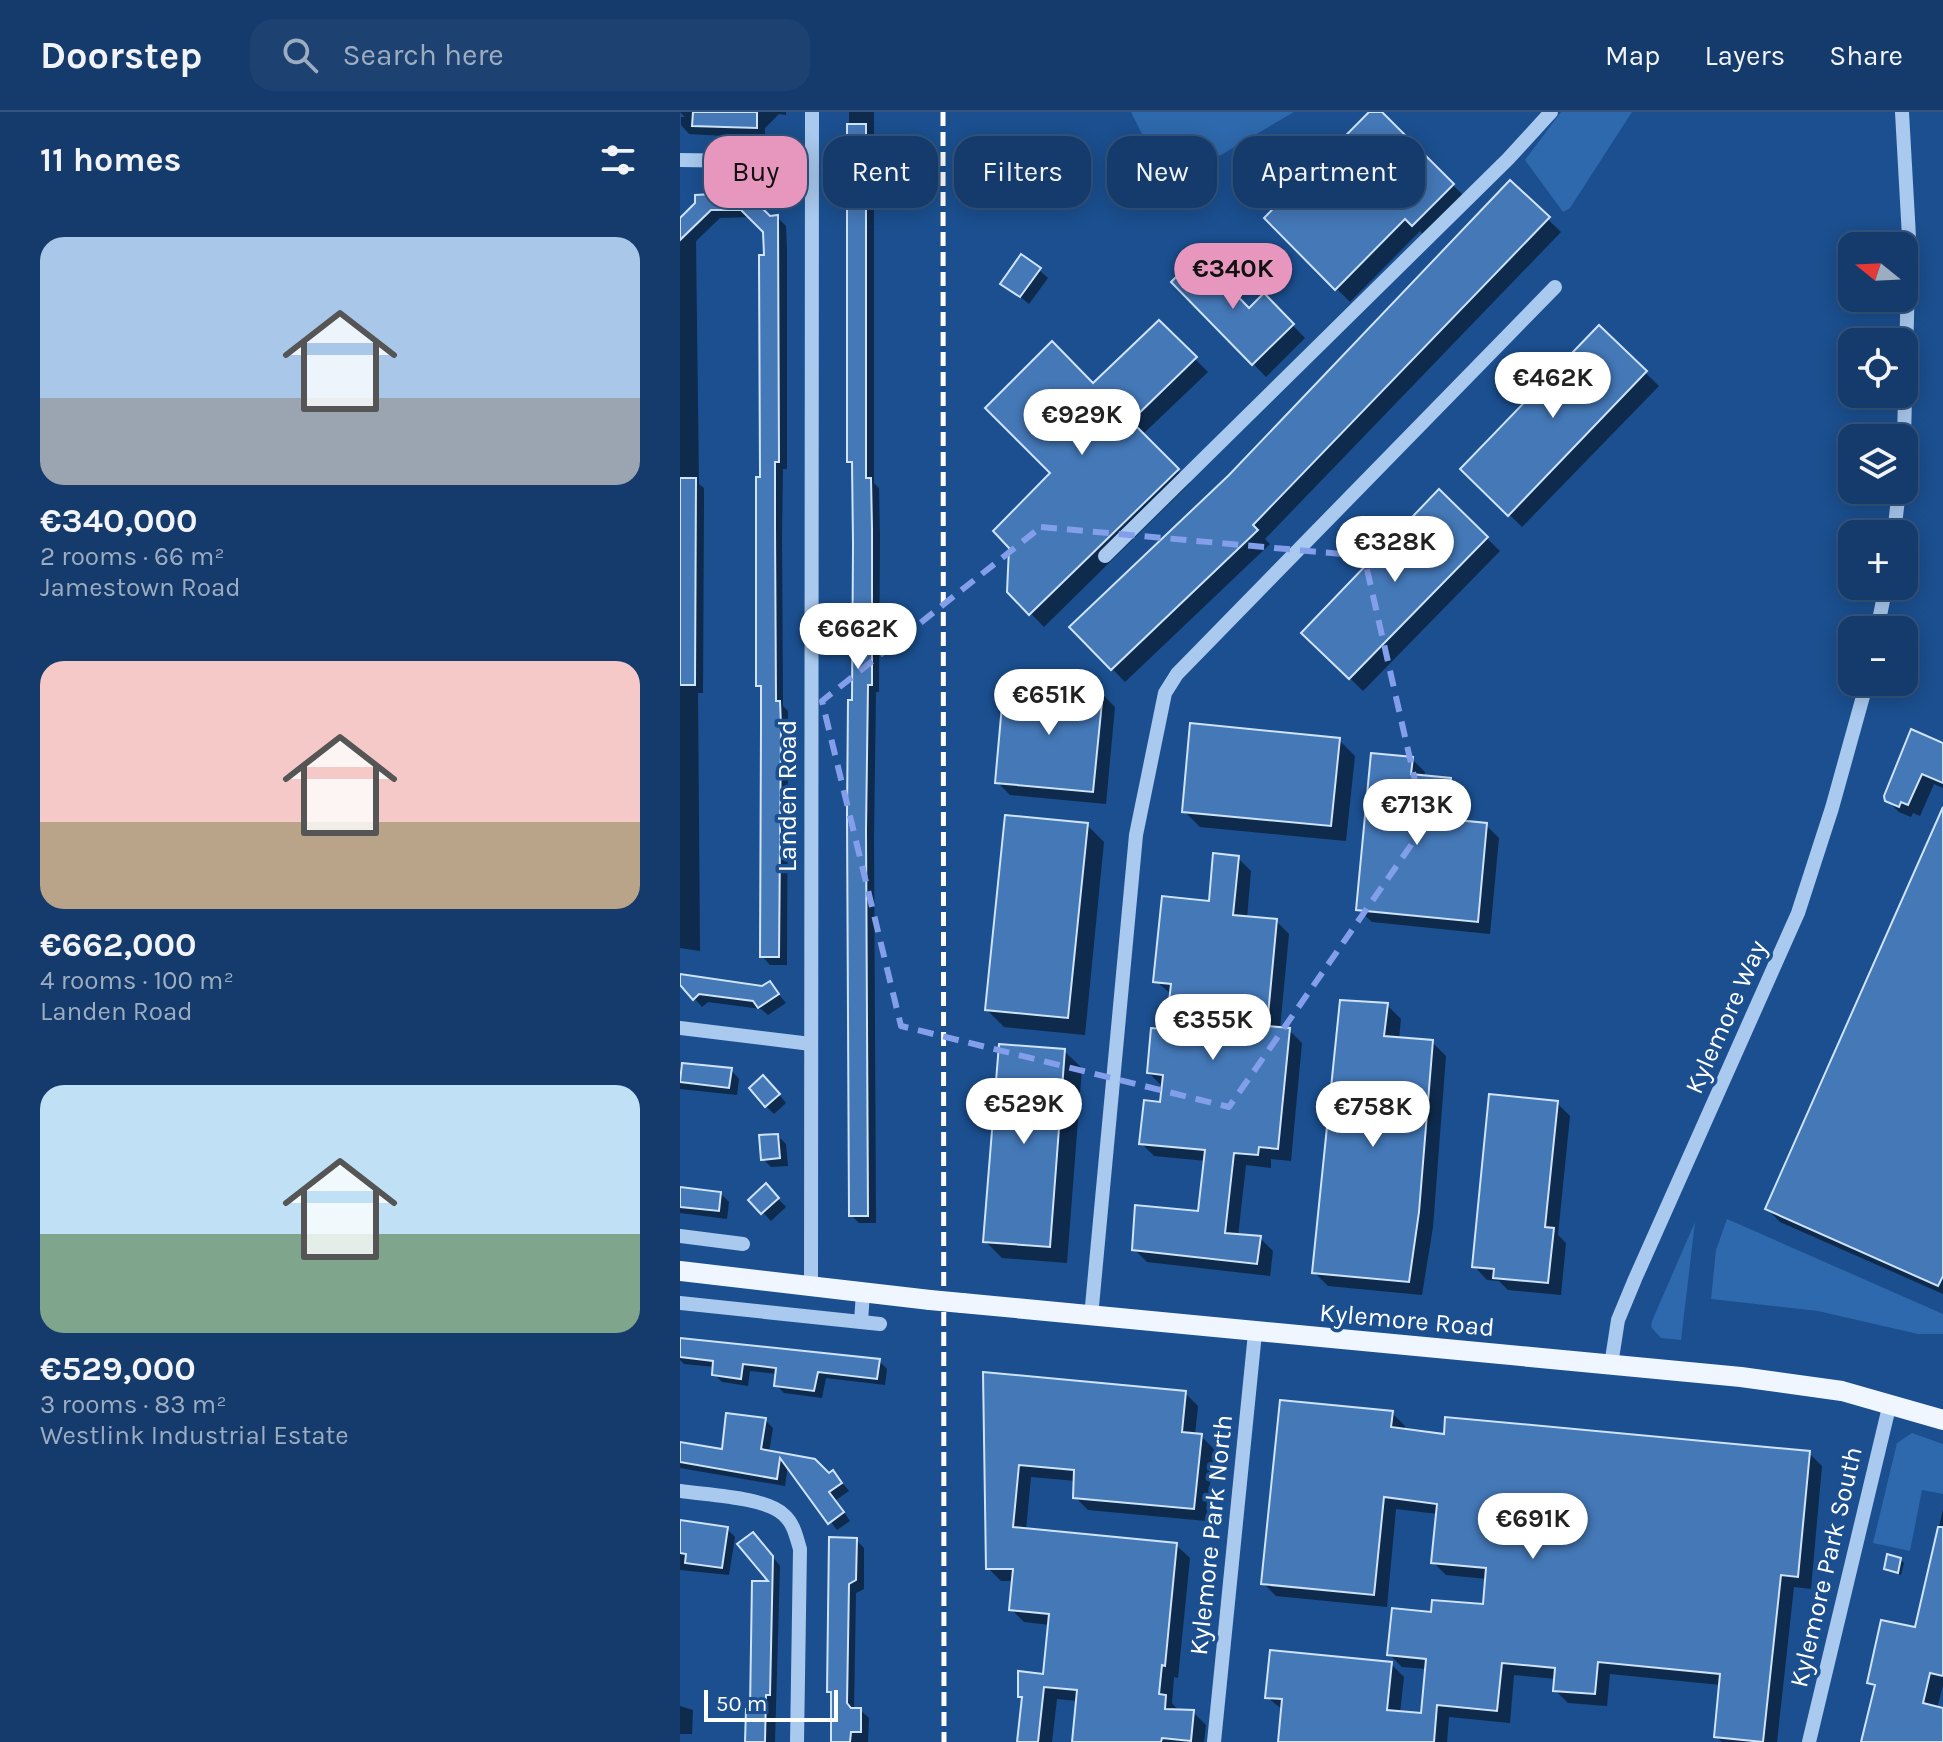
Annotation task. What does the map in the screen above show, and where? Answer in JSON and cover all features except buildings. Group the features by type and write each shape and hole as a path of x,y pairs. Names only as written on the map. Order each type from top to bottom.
{"main road":[{"name":"Kylemore Road","path":"680,1271 1091,1317 1799,1384 1890,1403 1943,1420"}],"street":[{"name":"Landen Road","path":"811,1287 812,112"},
{"path":"1105,556 1508,159 1551,112"},
{"path":"1902,112 1910,293 1905,424"},
{"path":"680,160 812,162"},
{"path":"1091,1317 1136,835 1165,693 1177,674 1555,287"},
{"name":"Kylemore Way","path":"1611,1365 1616,1329 1628,1294 1798,913 1828,822 1863,696"},
{"path":"680,1028 811,1044"},
{"path":"680,1236 743,1244"},
{"path":"861,1322 863,1292"},
{"path":"680,1303 880,1324"},
{"name":"Kylemore Park North","path":"1214,1742 1255,1333"},
{"name":"Kylemore Park South","path":"1809,1742 1890,1403"},
{"path":"680,1491 764,1504 782,1512 793,1525 800,1549 797,1742"}],"highlighted area":[{"path":"1041,527 1364,556 1425,825 1229,1107 901,1026 822,701"}],"shaded area":[{"path":"1131,112 1294,112 1253,136 1233,136 1233,148 1217,157 1217,136 1143,136"},
{"path":"1561,112 1632,112 1570,208 1563,212 1525,160"},
{"path":"1727,1219 1943,1314 1943,1334 1918,1334 1818,1311 1711,1299 1716,1250"},
{"path":"1695,1222 1681,1340 1661,1338 1651,1327 1652,1321"},
{"path":"1912,1433 1943,1444 1943,1494 1922,1490 1910,1551 1873,1543 1897,1443"}],"railway":[{"path":"943,112 944,1742"}]}
